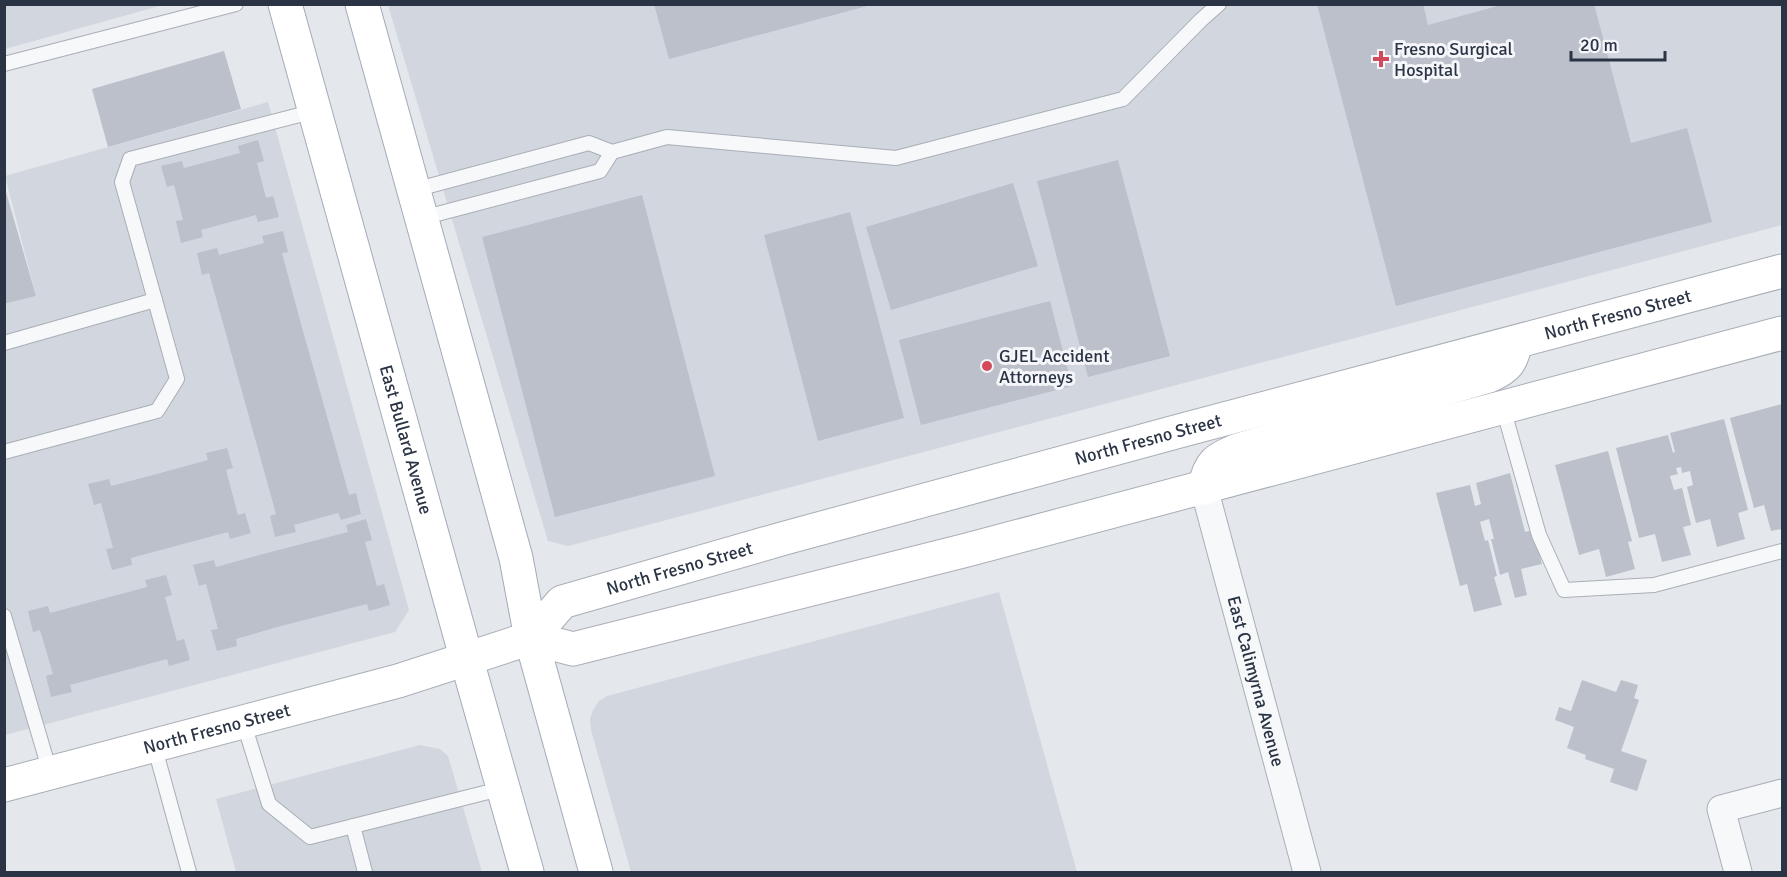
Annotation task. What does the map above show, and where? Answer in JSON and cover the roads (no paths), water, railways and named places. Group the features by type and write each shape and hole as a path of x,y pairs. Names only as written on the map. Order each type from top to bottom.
{"main road":[{"name":"East Bullard Avenue","path":"285,4 527,873"},
{"path":"362,4 516,558 531,638 596,873"},
{"name":"North Fresno Street","path":"4,785 398,681 531,638 562,602 785,538 1149,439 1782,271"},
{"path":"531,638 573,650 1204,488 1782,333"},
{"path":"1204,488 1206,477 1217,459 1238,450 1489,376 1503,370 1511,362 1516,343"}],"street":[{"name":"East Calimyrna Avenue","path":"1204,488 1307,873"},
{"path":"1738,873 1721,809 1782,793"}],"lane":[{"path":"4,64 236,4"},
{"path":"418,204 589,144 612,152 667,137 896,158 1124,99 1219,4"},
{"path":"4,452 157,411 177,380 122,182 130,159 315,111"},
{"path":"418,204 600,171 612,152"},
{"path":"4,343 155,300"},
{"path":"1503,408 1539,535 1564,590 1654,585 1782,551"},
{"path":"4,616 50,772"},
{"path":"243,721 269,804 310,837 504,788"},
{"path":"154,745 189,873"},
{"path":"353,826 365,873"}],"place":[{"name":"Fresno Surgical Hospital","path":"1381,59"},
{"name":"GJEL Accident Attorneys","path":"987,366"}]}
